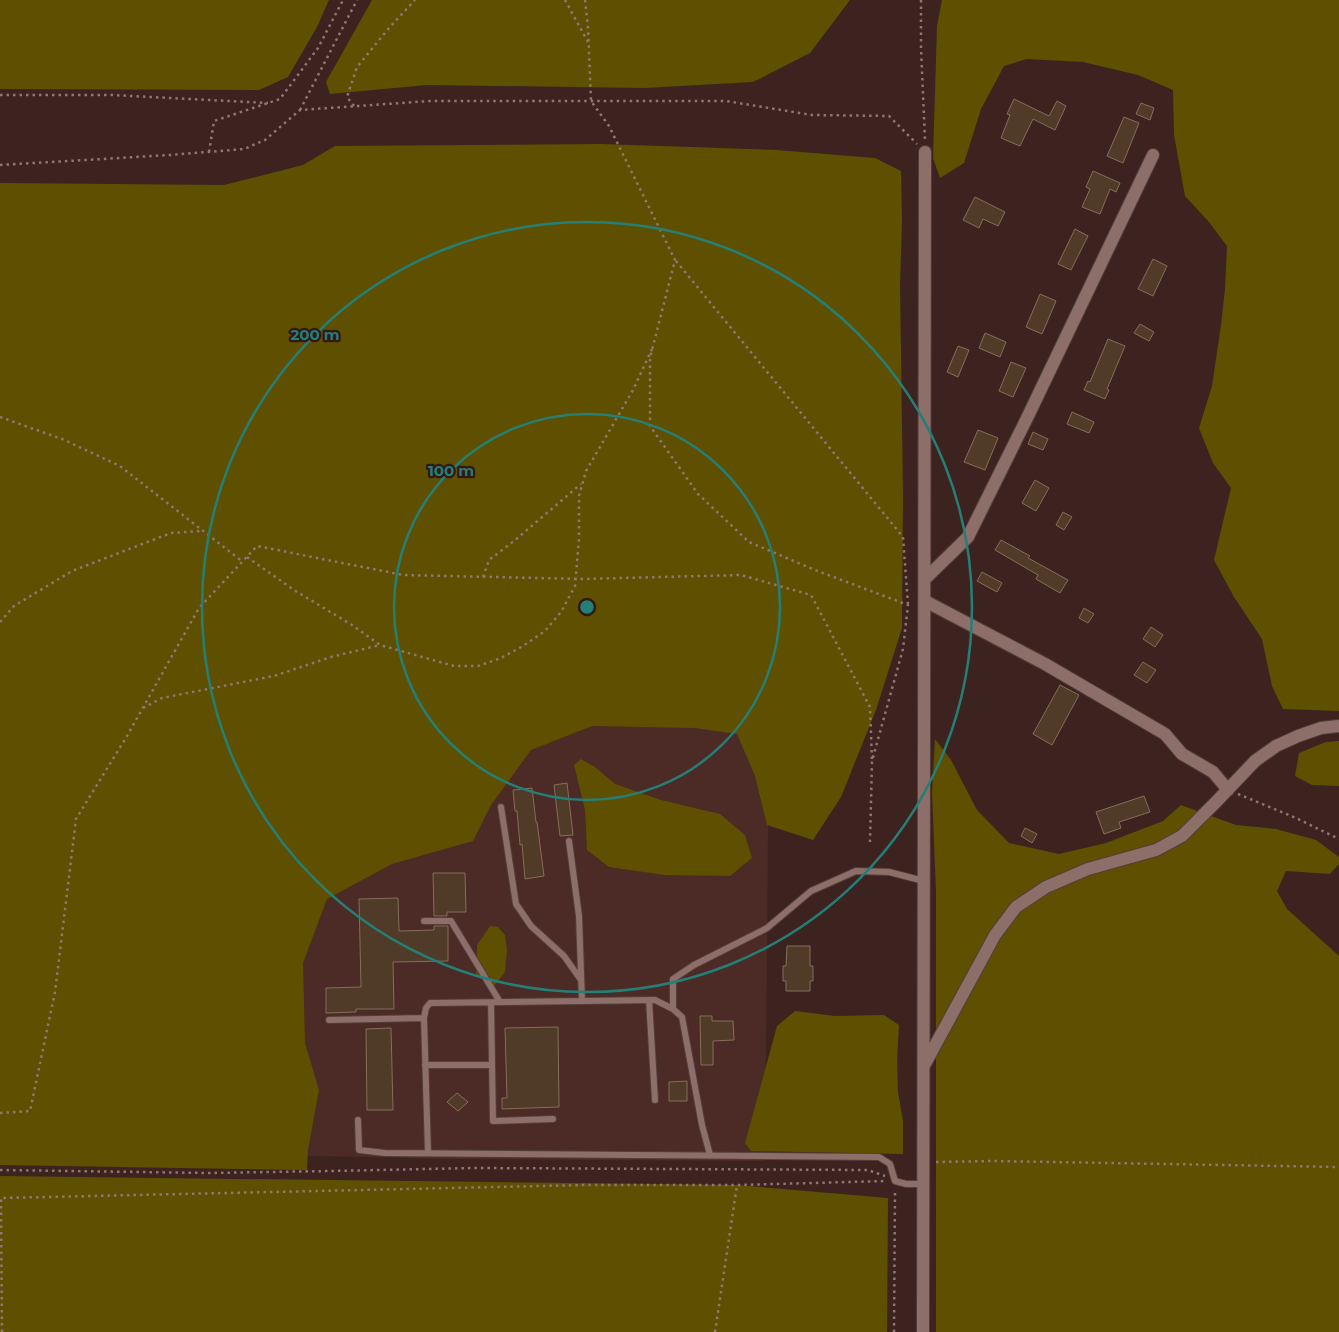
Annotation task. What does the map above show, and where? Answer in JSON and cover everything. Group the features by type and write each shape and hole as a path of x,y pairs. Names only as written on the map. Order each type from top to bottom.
{"street":[{"path":"924,1332 925,152"},
{"path":"925,579 968,537 1153,155"},
{"path":"924,601 1045,664 1164,734 1182,754 1213,772 1228,790"},
{"path":"924,1067 995,935 1016,907 1046,887 1080,873 1156,850 1182,836 1255,761 1276,746 1313,731 1339,726"}],"lane":[{"path":"501,807 516,904 532,926 564,956 581,980"},
{"path":"569,841 578,916 582,1001"},
{"path":"673,1009 673,979 694,965 767,928 811,892 856,871 889,872 924,882"},
{"path":"424,921 451,921 500,1002"},
{"path":"649,1000 655,1100"},
{"path":"428,1153 424,1018 426,1008 430,1003 655,1000 673,1009 682,1018 702,1125 710,1156"},
{"path":"490,1002 493,1120 554,1119"},
{"path":"329,1020 424,1018"},
{"path":"426,1065 492,1065"},
{"path":"358,1120 359,1150 385,1153 879,1157 890,1164 896,1180 906,1184 924,1184"}],"path":[{"path":"209,152 214,121 280,99 318,48 343,0"},
{"path":"0,165 244,149 265,140 300,110 357,0"},
{"path":"354,106 347,97 357,67 415,0"},
{"path":"565,0 589,44"},
{"path":"585,0 591,101 609,126 676,260 903,537 908,605 904,649 872,761"},
{"path":"920,0 925,152"},
{"path":"0,95 112,95 268,103"},
{"path":"300,110 430,101 726,101 812,115 889,116 925,152"},
{"path":"676,260 650,358 650,426 698,494 749,542 815,570 908,605"},
{"path":"247,557 294,590 352,625 380,645 454,666 478,666 501,658 545,631 561,612 575,586 579,539 579,496 586,471 633,390 654,342"},
{"path":"0,418 62,439 120,466 243,562"},
{"path":"483,577 489,560 583,483"},
{"path":"0,622 14,606 72,571 171,533 202,531"},
{"path":"0,1113 30,1111 55,992 76,819 143,708 199,608 257,546 403,576 575,579 741,575 811,595 870,707 872,761 870,842"},
{"path":"143,708 162,698 274,676 331,657 380,645"},
{"path":"1228,790 1296,818 1339,840"},
{"path":"924,1162 1339,1168"},
{"path":"0,1170 208,1173 476,1168 868,1170 896,1180"},
{"path":"2,1332 1,1198 586,1185 737,1185 896,1180"},
{"path":"894,1332 896,1180"},
{"path":"715,1332 737,1185"}],"shaded area":[{"path":"0,0 329,0 317,27 288,77 259,90 0,89"},
{"path":"372,0 850,0 810,53 753,82 645,88 427,85 330,94 326,82"},
{"path":"942,0 1339,0 1339,711 1283,709 1272,686 1262,639 1234,597 1214,560 1231,488 1213,463 1199,428 1212,386 1225,289 1227,246 1209,222 1185,196 1174,135 1173,90 1138,75 1083,62 1027,59 1004,66 981,109 964,163 940,178 933,158 937,26"},
{"path":"602,144 776,150 875,158 901,171 902,628 876,710 841,797 813,840 767,825 755,776 737,734 695,728 592,726 531,750 491,805 473,841 392,864 327,899 303,963 305,1043 319,1090 308,1150 307,1170 0,1165 0,183 224,185 303,165 335,146"},
{"path":"70,721 769,727 765,1161 448,1159 63,1150"},
{"path":"935,739 951,760 977,810 1009,843 1059,854 1106,843 1163,821 1181,805 1236,825 1276,829 1316,840 1339,857 1339,864 1330,874 1286,871 1277,891 1287,909 1339,956 1339,1332 936,1332 936,892 932,792"},
{"path":"1339,741 1339,786 1312,785 1295,776 1299,753 1326,742"},
{"path":"581,759 595,767 615,784 661,800 720,814 745,835 752,858 730,876 665,875 609,867 587,850 585,810 574,765"},
{"path":"490,926 498,927 505,935 507,950 505,972 494,986 476,974 477,945"},
{"path":"795,1011 835,1016 884,1015 899,1025 897,1060 898,1092 903,1121 903,1154 751,1151 745,1143 777,1026"},
{"path":"0,1176 737,1185 888,1198 887,1332 0,1332"}],"building":[{"path":"1014,99 1049,116 1057,101 1066,106 1055,130 1033,119 1020,146 1001,138 1010,115 1007,114"},
{"path":"1141,103 1154,108 1150,120 1136,114"},
{"path":"1124,117 1139,123 1123,163 1107,156"},
{"path":"1093,171 1120,183 1116,192 1110,189 1100,214 1082,207 1090,189 1086,187"},
{"path":"975,197 1005,212 998,226 983,219 979,228 963,220"},
{"path":"1075,229 1088,236 1071,270 1058,264"},
{"path":"1153,259 1167,266 1153,296 1138,289"},
{"path":"1040,294 1056,301 1042,334 1026,327"},
{"path":"1140,324 1154,332 1149,341 1134,333"},
{"path":"985,333 1006,342 1000,357 979,348"},
{"path":"1108,339 1125,346 1107,389 1109,390 1105,399 1084,390 1088,381 1090,382"},
{"path":"958,346 969,350 958,377 947,372"},
{"path":"1011,362 1026,368 1013,397 999,391"},
{"path":"1072,412 1094,422 1089,433 1067,424"},
{"path":"978,430 998,438 985,470 964,462"},
{"path":"1033,432 1048,439 1043,450 1028,444"},
{"path":"1035,480 1049,488 1036,511 1022,503"},
{"path":"1063,512 1072,517 1064,530 1056,525"},
{"path":"1001,540 1030,556 1028,558 1068,580 1060,593 1036,579 1038,575 995,550"},
{"path":"982,572 1002,583 997,592 977,581"},
{"path":"1084,608 1094,614 1088,623 1079,618"},
{"path":"1151,627 1163,635 1155,647 1143,639"},
{"path":"1143,662 1156,670 1147,683 1134,675"},
{"path":"1060,685 1079,695 1052,745 1033,734"},
{"path":"567,783 573,835 560,836 554,785"},
{"path":"532,788 544,876 525,879 522,844 520,845 513,790"},
{"path":"1144,796 1150,812 1119,822 1121,828 1104,834 1096,812"},
{"path":"1025,828 1037,834 1032,843 1021,836"},
{"path":"433,873 465,873 466,912 447,912 447,916 434,916"},
{"path":"398,898 399,931 434,930 434,926 448,926 448,961 393,962 394,1009 356,1009 356,1012 326,1013 326,988 361,987 359,899"},
{"path":"787,946 810,946 810,966 813,966 813,981 810,981 810,991 786,991 786,981 783,981 783,966 786,966"},
{"path":"700,1016 712,1016 712,1021 733,1021 734,1040 713,1041 713,1065 701,1065"},
{"path":"558,1027 559,1107 502,1109 502,1098 507,1098 505,1028"},
{"path":"391,1028 393,1110 367,1110 366,1029"},
{"path":"687,1081 687,1101 669,1101 669,1082"},
{"path":"457,1093 468,1102 458,1111 447,1102"}]}
